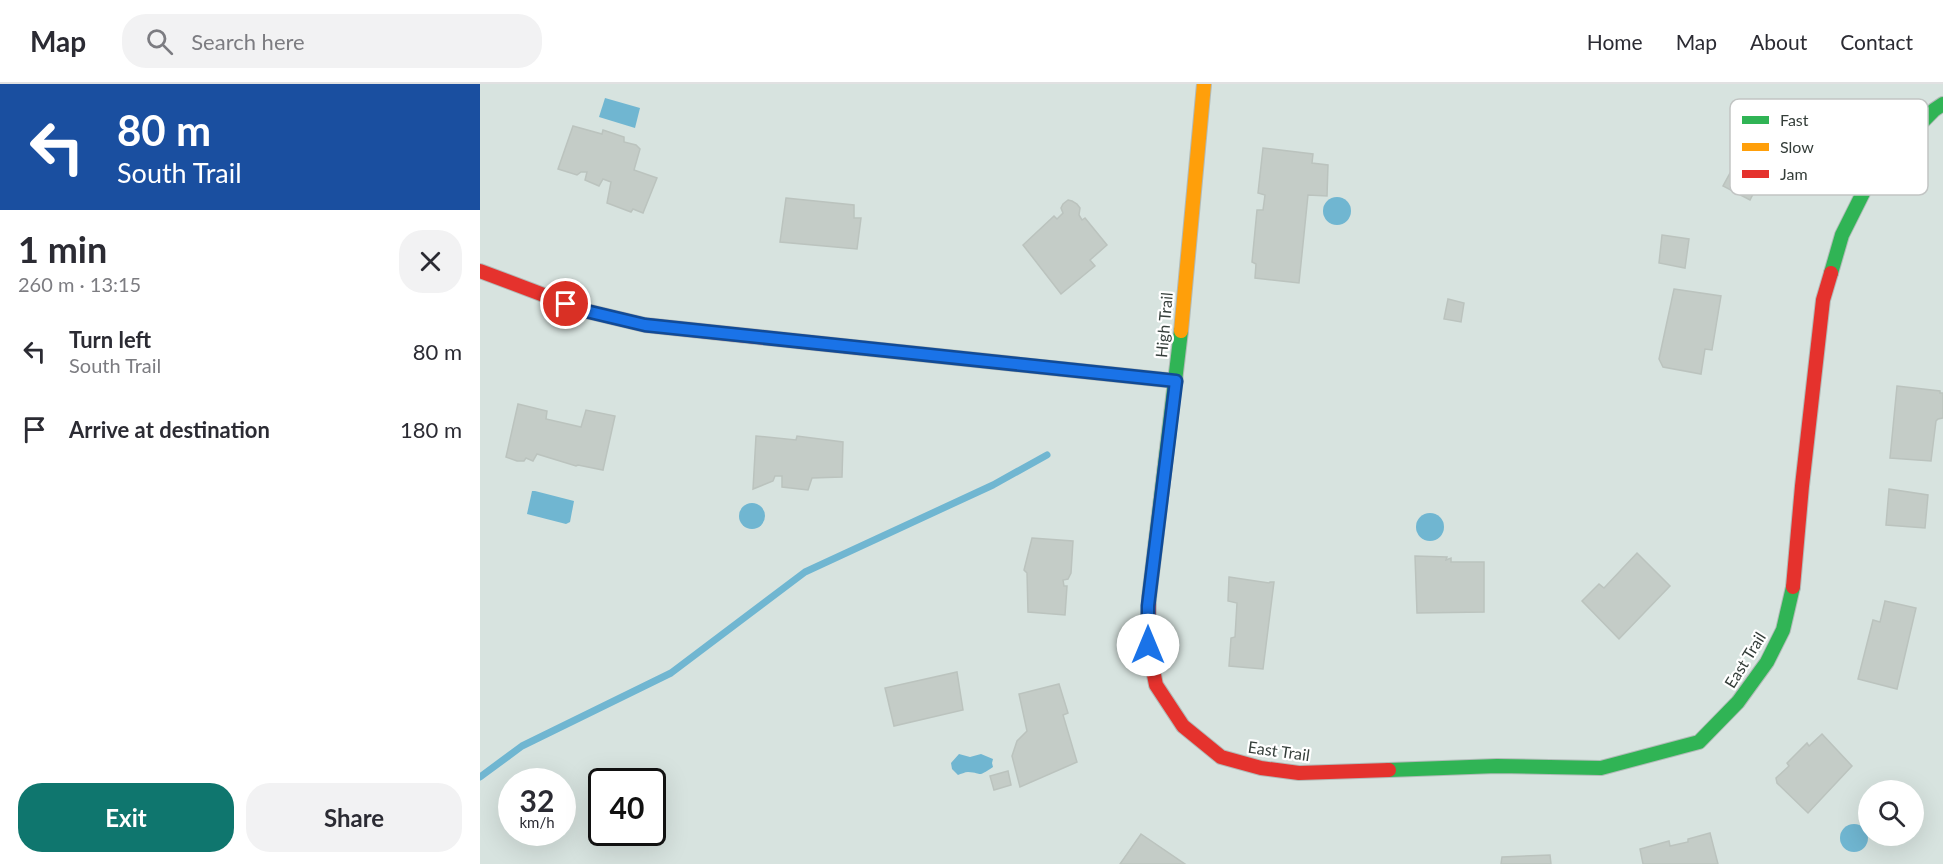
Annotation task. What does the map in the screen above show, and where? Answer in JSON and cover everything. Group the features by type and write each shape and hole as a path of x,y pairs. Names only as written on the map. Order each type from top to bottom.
{"street":[{"name":"High Trail","path":"1204,84 1176,381 1148,606 1148,645 1156,685 1183,726 1221,757"},
{"name":"East Trail","path":"1928,116 1943,104"},
{"name":"East Trail","path":"1221,757 1261,768 1299,773 1497,766 1601,768 1699,742 1738,702 1767,662 1783,630 1792,597 1823,300 1842,235 1862,195"},
{"path":"480,271 586,311 645,325 1176,381"}],"water":[{"path":"605,98 640,108 635,128 599,117"},
{"path":"1337,197 1347,201 1351,211 1347,221 1337,225 1327,221 1323,211 1327,201"},
{"path":"532,491 574,501 570,522 566,524 527,514"},
{"path":"752,503 761,507 765,516 761,525 752,529 743,525 739,516 743,507"},
{"path":"1430,513 1440,517 1444,527 1440,537 1430,541 1420,537 1416,527 1420,517"},
{"path":"959,754 970,757 981,754 993,759 993,767 982,774 968,772 958,775 952,769 951,763"},
{"path":"1858,825 1858,846 1865,846 1854,852 1844,848 1840,838 1844,828"}],"building":[{"path":"573,126 602,134 603,130 624,137 624,142 636,145 640,149 634,170 657,178 643,213 633,209 631,212 607,203 611,182 603,179 599,186 585,180 587,172 577,175 558,169"},
{"path":"1263,148 1313,154 1312,163 1328,165 1327,196 1308,195 1299,283 1255,278 1256,264 1252,262 1257,210 1263,210 1265,195 1258,193"},
{"path":"1730,173 1730,190 1723,186"},
{"path":"1740,195 1753,195 1750,200"},
{"path":"786,198 854,205 854,218 861,218 857,249 780,242"},
{"path":"1068,200 1077,204 1082,220 1085,218 1107,245 1090,260 1095,266 1061,294 1023,245 1054,216 1057,219 1063,213 1061,208"},
{"path":"1662,235 1689,239 1685,268 1659,263"},
{"path":"1674,289 1721,296 1712,350 1705,349 1701,374 1663,367 1659,359"},
{"path":"1448,299 1464,303 1461,322 1444,319"},
{"path":"1897,386 1943,393 1943,418 1936,421 1931,461 1890,458"},
{"path":"518,404 547,411 546,419 581,427 586,410 615,416 603,470 576,466 537,454 533,461 526,458 524,461 517,461 506,457"},
{"path":"756,436 796,440 797,436 843,442 842,477 812,478 808,490 782,487 782,476 775,476 773,481 753,489"},
{"path":"1889,489 1928,495 1925,528 1886,525"},
{"path":"1032,538 1073,541 1071,573 1068,579 1063,580 1064,586 1067,586 1065,615 1028,612 1027,573 1024,570"},
{"path":"1637,553 1670,586 1619,639 1582,601 1599,584 1604,588"},
{"path":"1415,556 1447,557 1446,560 1451,558 1451,562 1484,562 1484,612 1417,613"},
{"path":"1229,577 1274,582 1263,669 1229,666 1231,638 1235,637 1237,603 1228,601"},
{"path":"1885,601 1916,608 1897,689 1858,679 1873,620 1880,622"},
{"path":"957,672 963,710 894,726 885,688"},
{"path":"1059,684 1068,713 1063,715 1077,762 1020,787 1012,756 1017,741 1027,731 1019,694"},
{"path":"1822,734 1852,766 1808,813 1777,783 1776,778 1807,743 1809,746"},
{"path":"1008,771 1011,785 994,790 990,776"},
{"path":"1710,833 1718,864 1643,864 1640,849 1669,841 1670,846 1688,842 1688,839"},
{"path":"1141,834 1185,864 1120,864"},
{"path":"1550,855 1551,864 1501,864 1502,857"}],"waterway":[{"path":"480,777 522,746 671,673 805,572 993,485 1047,455"}],"traffic: fast":[{"path":"1928,116 1943,104"},
{"path":"1831,273 1842,235 1862,195"},
{"path":"1149,598 1181,331"},
{"path":"1389,770 1497,766 1601,768 1699,742 1738,702 1767,662 1783,630 1793,587"}],"traffic: slow":[{"path":"1181,331 1204,84"},
{"path":"862,348 1176,381"}],"traffic: jam":[{"path":"480,271 586,311 645,325 862,348"},
{"path":"1793,587 1823,300 1831,273"},
{"path":"1149,598 1148,645 1156,685 1183,726 1221,757 1261,768 1299,773 1389,770"}],"route":[{"path":"566,304 645,325 1176,381 1148,606 1148,645"}]}
